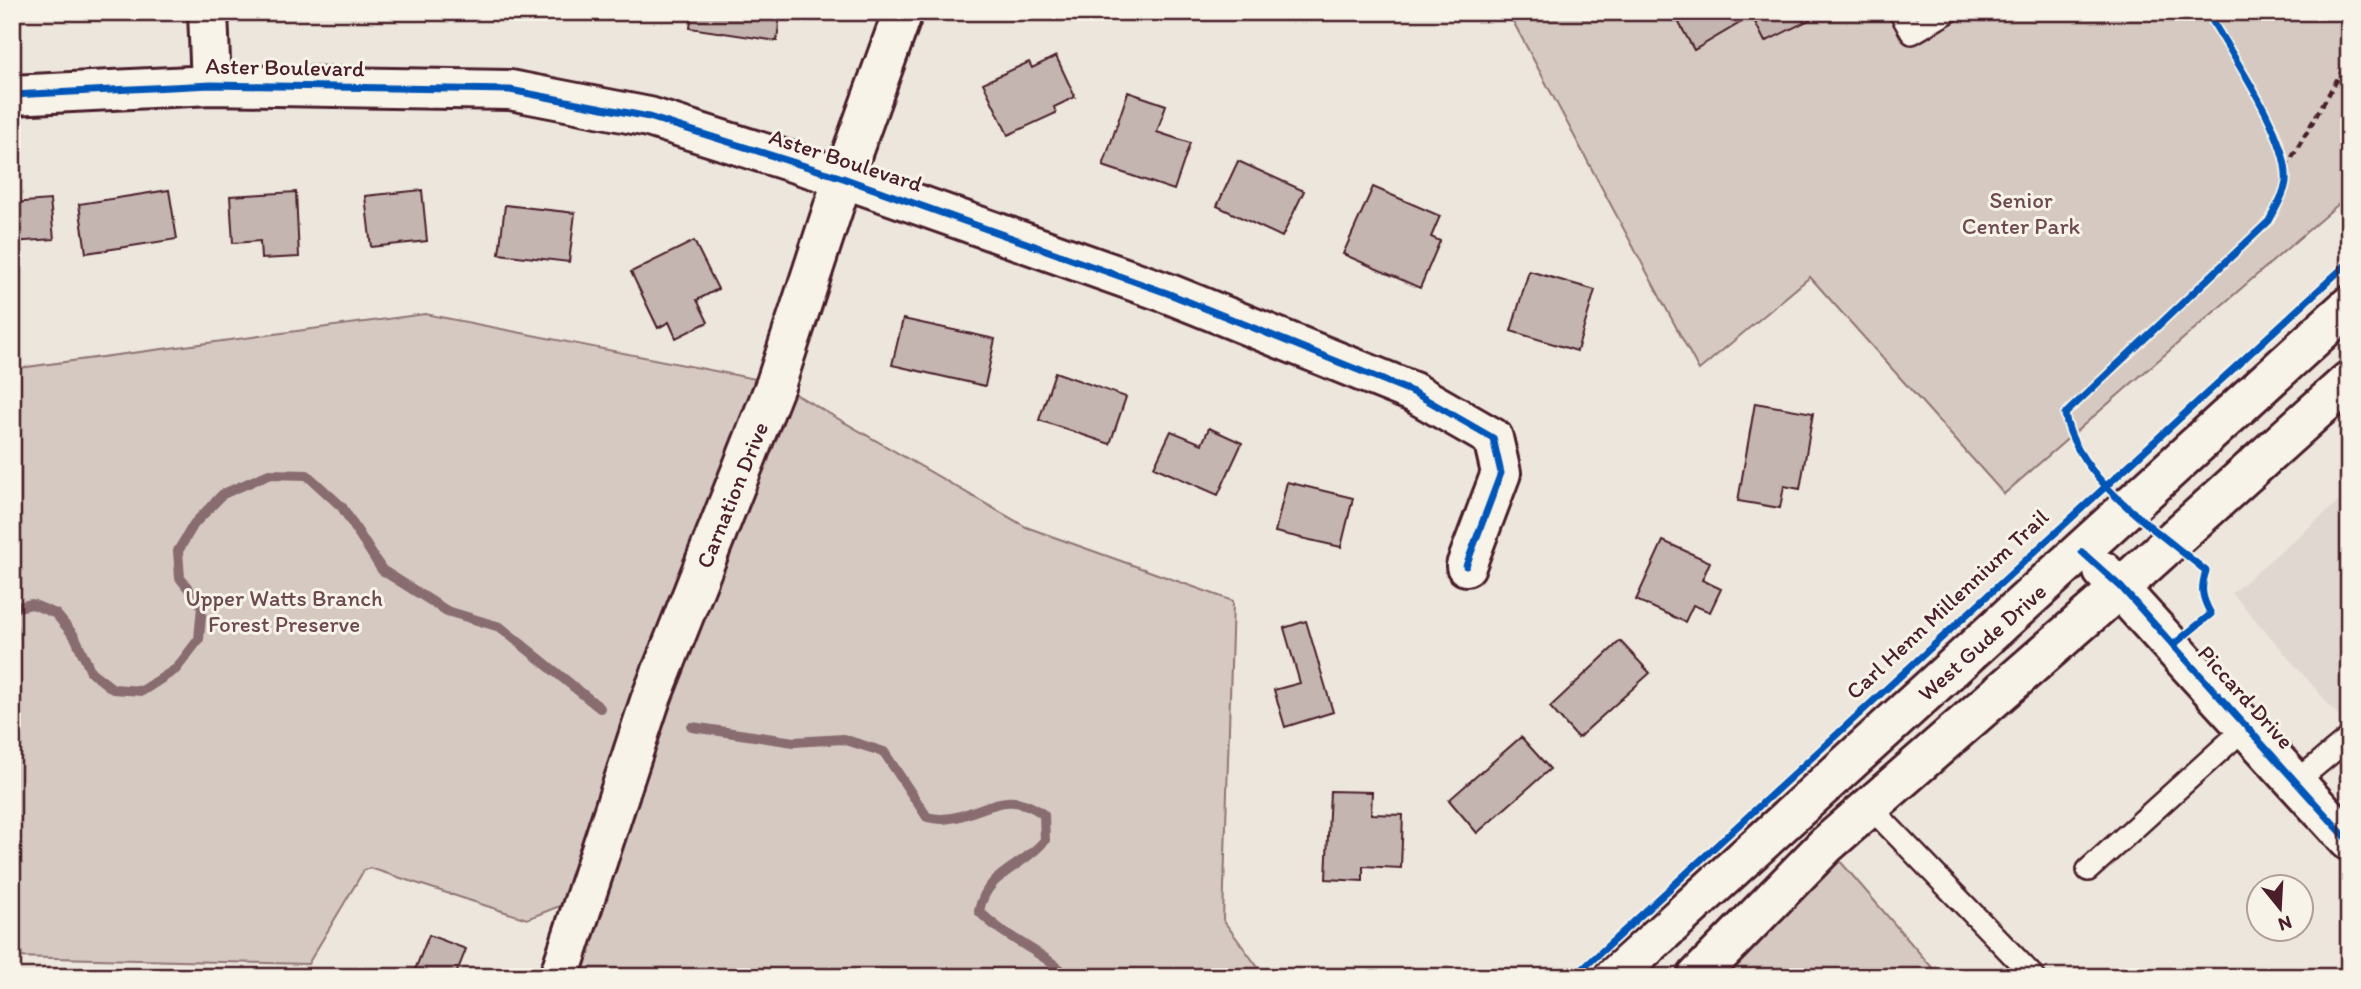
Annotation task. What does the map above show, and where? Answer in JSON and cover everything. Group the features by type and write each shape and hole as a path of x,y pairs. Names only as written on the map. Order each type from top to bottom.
{"street":[{"path":"208,12 211,85"},
{"name":"Carnation Drive","path":"559,977 650,701 776,383 843,177 903,12"},
{"name":"Aster Boulevard","path":"12,95 211,85 510,90 649,117 843,177 1167,293 1413,392 1493,438 1501,473 1466,566"},
{"name":"West Gude Drive","path":"1614,977 2349,306"},
{"path":"1697,977 1826,845 2121,587 2349,381"},
{"name":"Piccard Drive","path":"2082,552 2121,587 2349,841"}],"lane":[{"path":"1900,12 1912,33 1948,12"},
{"path":"2088,870 2247,726"},
{"path":"2296,782 2349,738"},
{"path":"1870,807 2034,977"}],"path":[{"path":"2286,172 2349,59"},
{"path":"2283,155 2286,172"}],"shaded area":[{"path":"2349,493 2349,727 2232,593"}],"green space":[{"name":"Senior Center Park","path":"1508,12 2349,12 2349,195 2004,494 1810,277 1699,370"},
{"name":"Upper Watts Branch Forest Preserve","path":"425,314 776,383 1026,527 1233,601 1223,920 1265,977 559,977 585,896 527,919 370,868 364,870 308,964 12,957 12,369"},
{"path":"1826,845 1936,972 1936,977 1697,977"}],"building":[{"path":"692,12 780,12 777,41 690,28"},
{"path":"1673,12 1823,13 1765,42 1752,16 1694,50"},
{"path":"1056,56 1075,97 1054,107 1056,113 1008,135 983,83 1029,62 1032,68"},
{"path":"1128,92 1166,105 1157,132 1190,143 1174,190 1103,166"},
{"path":"1238,161 1304,191 1282,237 1217,206"},
{"path":"1373,187 1440,216 1431,237 1440,241 1420,288 1343,254"},
{"path":"169,190 177,239 86,253 79,204"},
{"path":"422,190 427,241 371,247 365,196"},
{"path":"296,192 299,257 261,259 260,241 233,243 230,196"},
{"path":"50,200 54,239 12,242 12,203"},
{"path":"505,205 575,213 569,262 499,254"},
{"path":"694,241 718,289 697,300 708,322 676,338 669,322 658,328 631,272"},
{"path":"1529,271 1595,290 1577,351 1511,331"},
{"path":"903,319 995,339 985,386 892,365"},
{"path":"1055,372 1126,397 1110,444 1039,420"},
{"path":"1755,403 1813,413 1800,489 1784,486 1780,508 1738,501"},
{"path":"1209,428 1242,443 1218,495 1154,467 1171,431 1202,444"},
{"path":"1287,482 1353,498 1341,547 1275,532"},
{"path":"1663,541 1710,562 1702,580 1721,589 1710,612 1693,605 1685,622 1636,600"},
{"path":"1306,621 1333,712 1285,727 1274,690 1300,683 1284,628"},
{"path":"1620,641 1650,673 1578,738 1550,707"},
{"path":"1521,737 1550,769 1477,833 1449,800"},
{"path":"1330,791 1372,792 1371,814 1403,815 1401,868 1363,866 1363,881 1326,879"},
{"path":"429,935 466,949 455,977 412,977"}],"waterway":[{"path":"12,608 32,604 56,614 75,637 91,672 113,689 142,691 176,669 199,639 202,606 180,578 178,551 194,524 223,494 269,474 307,475 342,507 382,570 447,611 500,627 600,708"},
{"path":"692,727 794,742 843,739 884,752 927,817 958,817 999,803 1013,802 1028,805 1044,815 1045,840 998,878 983,898 979,911 1069,977"}],"cycle path":[{"path":"2173,645 2211,614 2203,593 2206,571 2121,502 2102,481 2072,438 2065,414 2269,221 2283,192 2286,182 2285,164 2279,142 2257,95 2207,12"},
{"path":"12,95 211,85 510,90 649,117 843,178 1167,293 1413,392 1493,438 1501,473 1466,566"},
{"name":"Carl Henn Millennium Trail","path":"1574,977 2349,262"},
{"path":"2082,552 2121,587 2349,841"}]}
